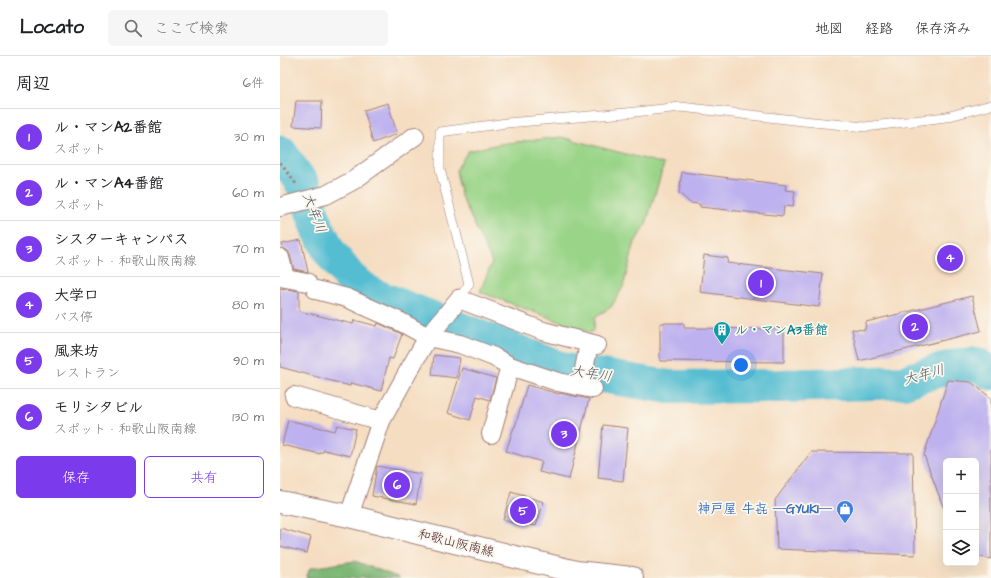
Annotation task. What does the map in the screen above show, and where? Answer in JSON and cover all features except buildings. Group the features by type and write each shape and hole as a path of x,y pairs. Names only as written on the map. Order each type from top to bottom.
{"main road":[{"name":"和歌山阪南線","path":"280,502 349,516 576,572 632,578"}],"street":[{"path":"280,207 326,195 354,180 415,136"},
{"path":"280,258 282,277 347,298 430,334 494,357 510,366 558,382 587,388 593,344 543,331 459,300 430,334 381,421 349,516"},
{"path":"491,434 510,366"},
{"path":"294,396 381,421"}],"lane":[{"path":"459,300 469,284 440,169 440,132 507,123 681,107 803,122 865,127 946,117 991,105"}],"path":[{"path":"280,162 296,184 301,201"}],"green space":[{"path":"561,137 664,164 646,224 635,242 623,287 611,307 595,317 594,329 591,333 480,292 492,262 461,196 456,170 468,151 499,144"},
{"path":"355,561 400,578 306,578 310,568"}],"waterway":[{"name":"大年川","path":"280,152 303,185 317,226 329,251 350,278 371,294 565,370 669,387 781,386 904,382 960,365 977,364 991,373"}],"place":[{"name":"大学口","path":"950,258"},
{"name":"ル・マンA2番館","path":"761,283"},
{"name":"ル・マンA4番館","path":"915,327"},
{"name":"ル・マンA3番館","path":"722,345"},
{"name":"シスターキャンパス","path":"564,434"},
{"name":"モリシタビル","path":"397,485"},
{"name":"風来坊","path":"523,511"},
{"name":"神戸屋 牛㐂 ―GYUKI―","path":"845,524"}]}
